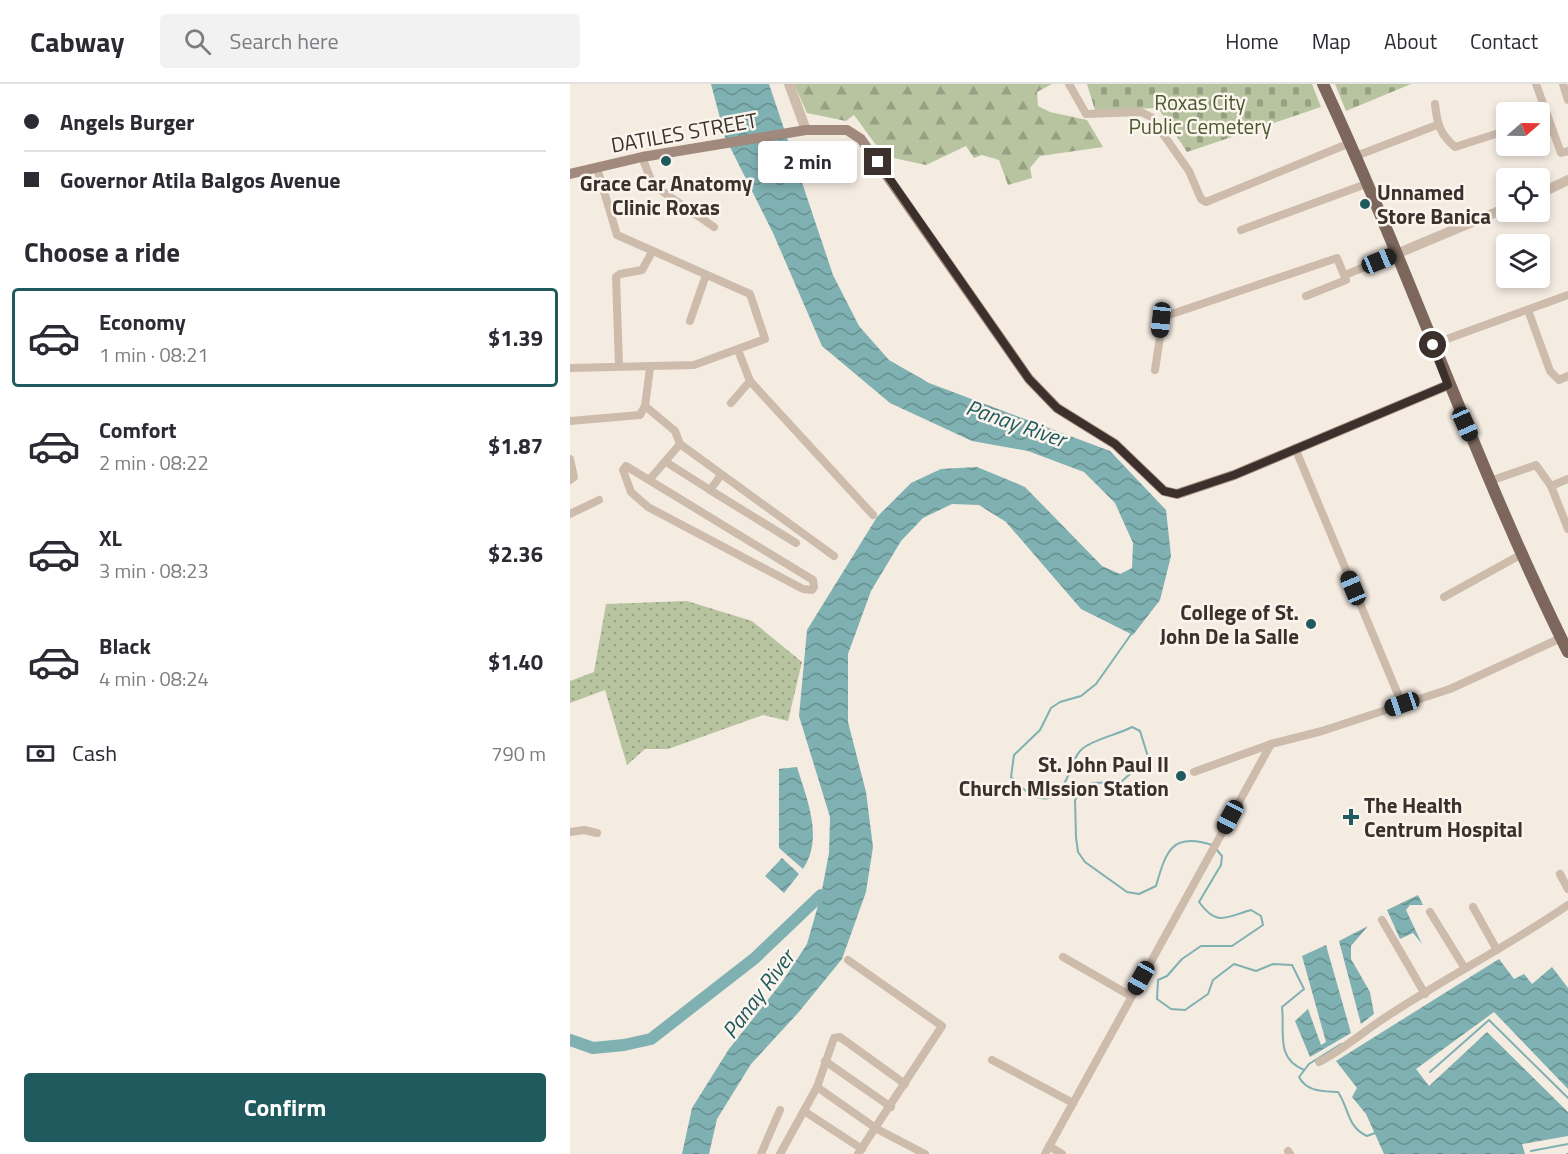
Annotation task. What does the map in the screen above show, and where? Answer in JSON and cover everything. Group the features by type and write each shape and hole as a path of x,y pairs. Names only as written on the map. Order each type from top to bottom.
{"main road":[{"path":"1323,84 1356,156 1448,385 1568,652"},
{"name":"DATILES STREET","path":"570,174 642,157 785,133 806,130 847,130 861,139 1029,379 1057,408 1115,444 1164,491 1177,494 1189,491 1448,385"}],"street":[{"path":"789,84 806,130"},
{"path":"1069,84 1086,114 1141,112 1151,117 1189,171 1201,199 1206,202 1350,143"},
{"path":"1536,84 1561,153 1568,151"},
{"path":"1563,84 1568,100"},
{"path":"1435,104 1437,125 1444,137 1455,147 1496,134"},
{"path":"1356,156 1437,125"},
{"path":"642,157 653,185 714,227"},
{"path":"570,368 620,366 650,368 694,365 765,339 750,294 617,236 597,168"},
{"path":"1550,189 1568,180"},
{"path":"1240,230 1366,184"},
{"path":"1345,275 1496,212"},
{"path":"620,366 616,277 620,274 642,270 652,252"},
{"path":"1155,370 1163,317 1337,258 1346,279 1306,296"},
{"path":"690,321 706,275"},
{"path":"1433,345 1568,295"},
{"path":"1528,310 1550,371 1559,380 1568,376"},
{"path":"738,350 750,381 873,515"},
{"path":"570,421 640,415 645,406 650,368"},
{"path":"730,403 750,381"},
{"path":"645,406 675,431 680,444 834,556"},
{"path":"650,480 680,444"},
{"path":"1295,448 1402,704"},
{"path":"570,459 574,477 570,480"},
{"path":"666,462 796,543"},
{"path":"1490,481 1536,465 1551,486 1568,529"},
{"path":"626,466 650,480 813,580 814,587 812,590 803,590 648,507 631,492 623,470 626,466"},
{"path":"711,490 721,475"},
{"path":"1551,486 1568,479"},
{"path":"570,514 599,500"},
{"path":"769,526 776,515"},
{"path":"1444,597 1522,554"},
{"path":"1194,772 1271,744 1322,731 1450,689 1561,638"},
{"path":"1062,1154 1047,1150 1271,744"},
{"path":"570,832 584,830 597,832"},
{"path":"1560,874 1568,889"},
{"path":"1318,1062 1464,967 1497,950 1568,905"},
{"path":"1473,907 1497,950"},
{"path":"1430,912 1464,967"},
{"path":"1382,920 1425,994"},
{"path":"1063,957 1131,996"},
{"path":"804,1111 860,1151 877,1129 942,1026 848,960"},
{"path":"780,1154 817,1087 834,1038 840,1037 905,1084"},
{"path":"992,1060 1073,1103"},
{"path":"825,1061 891,1107"},
{"path":"817,1087 877,1129 925,1154"},
{"path":"761,1154 780,1110"}],"green space":[{"path":"794,84 1052,84 1037,92 1038,106 1050,112 1087,120 1103,147 1040,156 1030,168 1032,178 1008,185 999,160 982,155 974,158 966,146 926,165 884,156 854,115 846,121 807,113"},
{"name":"Roxas City Public Cemetery","path":"1087,84 1312,84 1321,107 1187,152 1158,108 1095,110"},
{"path":"1335,84 1411,84 1346,111"},
{"path":"687,601 752,621 802,662 788,721 763,715 668,749 645,749 627,765 605,690 570,703 570,681 594,672 606,604"}],"water":[{"name":"Panay River","path":"711,84 769,84 833,275 859,326 889,360 929,383 1110,451 1166,510 1171,556 1160,600 1133,635 1081,609 1006,522 979,505 952,504 923,518 901,541 871,591 848,654 848,722 866,792 873,847 866,892 842,959 798,1013 751,1064 717,1119 709,1154 682,1154 692,1108 729,1049 782,982 807,944 821,895 829,853 830,817 799,716 807,630 877,517 911,483 941,469 977,467 1025,487 1102,566 1120,574 1132,568 1133,543 1115,503 1084,472 1028,451 972,441 890,403 822,346 773,233 725,137"},
{"path":"797,767 809,806 813,832 809,857 803,869 779,848 779,769"},
{"path":"782,858 799,874 784,893 765,876"},
{"path":"1418,895 1423,905 1410,905 1406,910 1422,944 1413,933 1400,939 1387,910"},
{"path":"1368,926 1351,946 1351,959 1370,992 1374,1014 1361,1024 1339,941"},
{"path":"1326,945 1351,1033 1310,1057 1295,1021 1308,1009 1321,1045 1326,1042 1302,956"},
{"path":"1499,959 1514,979 1524,974 1532,984 1552,967 1568,988 1568,1089 1494,1012 1416,1069 1429,1086 1487,1032 1568,1112 1568,1136 1522,1144 1525,1154 1384,1154 1366,1114 1352,1097 1357,1088 1336,1061"}],"waterway":[{"path":"1132,633 1096,684 1081,696 1060,702 1051,708 1040,730 1014,755 1011,777 1033,796 1048,798 1061,789 1082,749 1132,727 1140,731 1150,763 1140,765 1121,782 1091,783 1082,789 1075,800 1078,852 1085,862 1127,892 1139,894 1156,886 1163,863 1179,843 1188,841 1212,845"},
{"path":"1216,849 1222,856 1221,865 1199,902 1211,915 1222,918 1251,910 1261,916 1263,925 1232,946 1201,946 1182,959 1167,976 1158,980 1157,999 1171,1009 1185,1010 1208,994 1213,980 1234,964 1256,971 1273,964 1292,965 1304,989 1282,1007 1283,1043 1289,1059 1304,1070"},
{"name":"Panay River","path":"570,1040 593,1048 651,1039 755,958 821,895"},
{"path":"1430,1072 1489,1020 1568,1098"},
{"path":"1341,1044 1309,1064 1299,1077 1306,1086 1311,1088 1338,1092 1356,1128 1367,1136 1375,1133"},
{"path":"1531,1151 1568,1144"}],"place":[{"name":"Grace Car Anatomy Clinic Roxas","path":"666,161"},
{"name":"Unnamed Store Banica","path":"1365,204"},
{"name":"College of St. John De la Salle","path":"1311,624"},
{"name":"St. John Paul II Church MIssion Station","path":"1181,776"},
{"name":"The Health Centrum Hospital","path":"1351,817"}],"route":[{"path":"878,162 1029,379 1057,408 1115,444 1164,491 1177,494 1234,475 1448,385 1433,345"}]}
